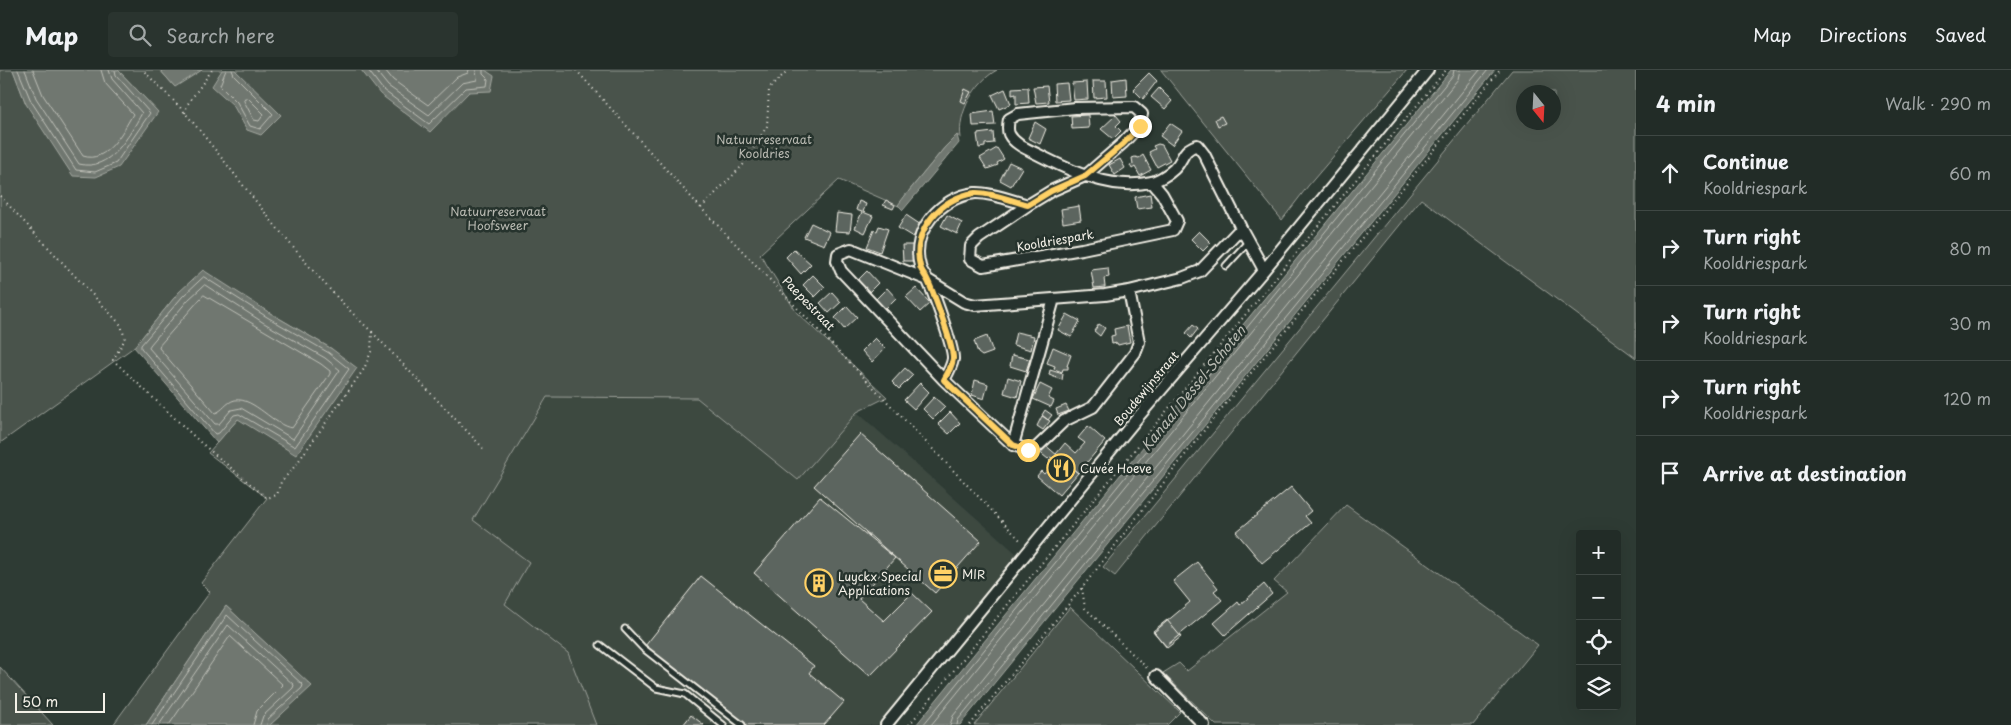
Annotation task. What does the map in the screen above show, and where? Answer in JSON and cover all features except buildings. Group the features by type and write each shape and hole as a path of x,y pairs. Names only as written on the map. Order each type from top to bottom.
{"street":[{"name":"Boudewijnstraat","path":"886,725 1138,417 1264,270 1428,70"},
{"name":"Kooldriespark","path":"1152,182 1162,194 1175,216 1177,221 1173,230 1082,249 983,266 970,259 971,246 978,238 1051,191 1085,176 1123,144 1140,126 1142,114 1134,107 1075,108 1018,114 1009,119 1007,129 1015,142 1085,176 1123,184 1152,182 1174,169 1187,149 1197,144 1264,270"},
{"path":"944,380 950,370 953,358 951,344 928,280 920,266 918,244 926,225 938,209 954,200 976,193 1028,205"},
{"path":"1129,291 1139,342 1135,353 1093,407 1064,421 1036,448 1028,450 1013,445 944,380 841,271 837,261 838,254 851,249 928,280 964,302 975,305 1104,295 1182,278 1200,271 1241,228"},
{"path":"1013,445 1054,299"},
{"path":"1156,676 1204,725"}],"lane":[{"path":"1226,266 1248,242"},
{"path":"625,629 643,648 742,725"},
{"path":"600,645 656,688 685,694 723,725"}],"path":[{"path":"143,70 185,113 308,264 353,314 486,450"},
{"path":"185,113 187,105 212,70"},
{"name":"Paepestraat","path":"576,70 701,208 1028,550"},
{"path":"701,208 743,165 767,126 769,89 788,70"},
{"path":"909,725 1446,70"},
{"path":"970,725 1082,588 1213,419 1500,70"},
{"path":"0,196 121,324 125,339 113,360 200,442 268,498 277,495 281,482 295,466 364,369 371,352 372,332"},
{"path":"1082,588 1086,608 1156,676"}],"shaded area":[{"path":"547,397 697,398 798,480 857,412 1018,555 882,725 596,725 568,653 505,604 473,520"}],"green space":[{"path":"0,70 13,70 26,104 158,112 118,70 160,70 175,87 164,70 997,70 982,82 969,99 960,128 961,138 957,135 945,147 904,197 901,207 839,180 760,254 797,313 887,397 857,412 798,480 697,398 547,397 473,520 529,562 505,604 568,653 596,725 270,725 311,686 226,606 146,725 113,725 210,592 201,583 267,498 208,453 238,419 332,349 270,313 179,292 134,347 0,443"},
{"path":"1161,70 1407,70 1308,186 1282,220"},
{"path":"1512,70 1636,70 1636,358 1421,199 1115,576 1103,567"},
{"path":"1346,505 1538,645 1473,725 1216,725 1163,673 1179,663 1187,671 1287,592 1274,581"},
{"path":"1070,607 1180,712 1167,725 974,725"},
{"path":"0,667 53,725 0,725"}],"water":[{"path":"13,70 118,70 158,112 119,167 96,177 73,176 26,104"},
{"path":"160,70 202,70 175,87"},
{"path":"222,70 235,70 281,115 261,135 247,130 233,105 212,86"},
{"path":"361,70 485,70 494,76 491,91 469,92 430,132 380,94"},
{"name":"Kanaal Dessel-Schoten","path":"1451,70 1495,70 960,725 916,725"},
{"path":"957,135 959,143 903,210 898,205"},
{"path":"203,270 270,313 332,349 357,368 296,455 238,419 217,443 134,347 179,292"},
{"path":"226,606 312,686 270,725 146,725"}],"place":[{"name":"Cuvée Hoeve","path":"1061,468"},
{"name":"MIR","path":"943,574"},
{"name":"Luyckx Special Applications","path":"819,583"}],"route":[{"path":"1028,450 1020,449 1013,445 944,380 950,370 953,358 951,344 928,280 920,266 918,244 926,225 938,209 954,200 976,193 1028,205 1051,191 1085,176 1123,144 1140,126"}],"park label":[{"name":"Natuurreservaat Kooldries","path":"764,146"},
{"name":"Natuurreservaat Hoofsweer","path":"498,218"}]}
